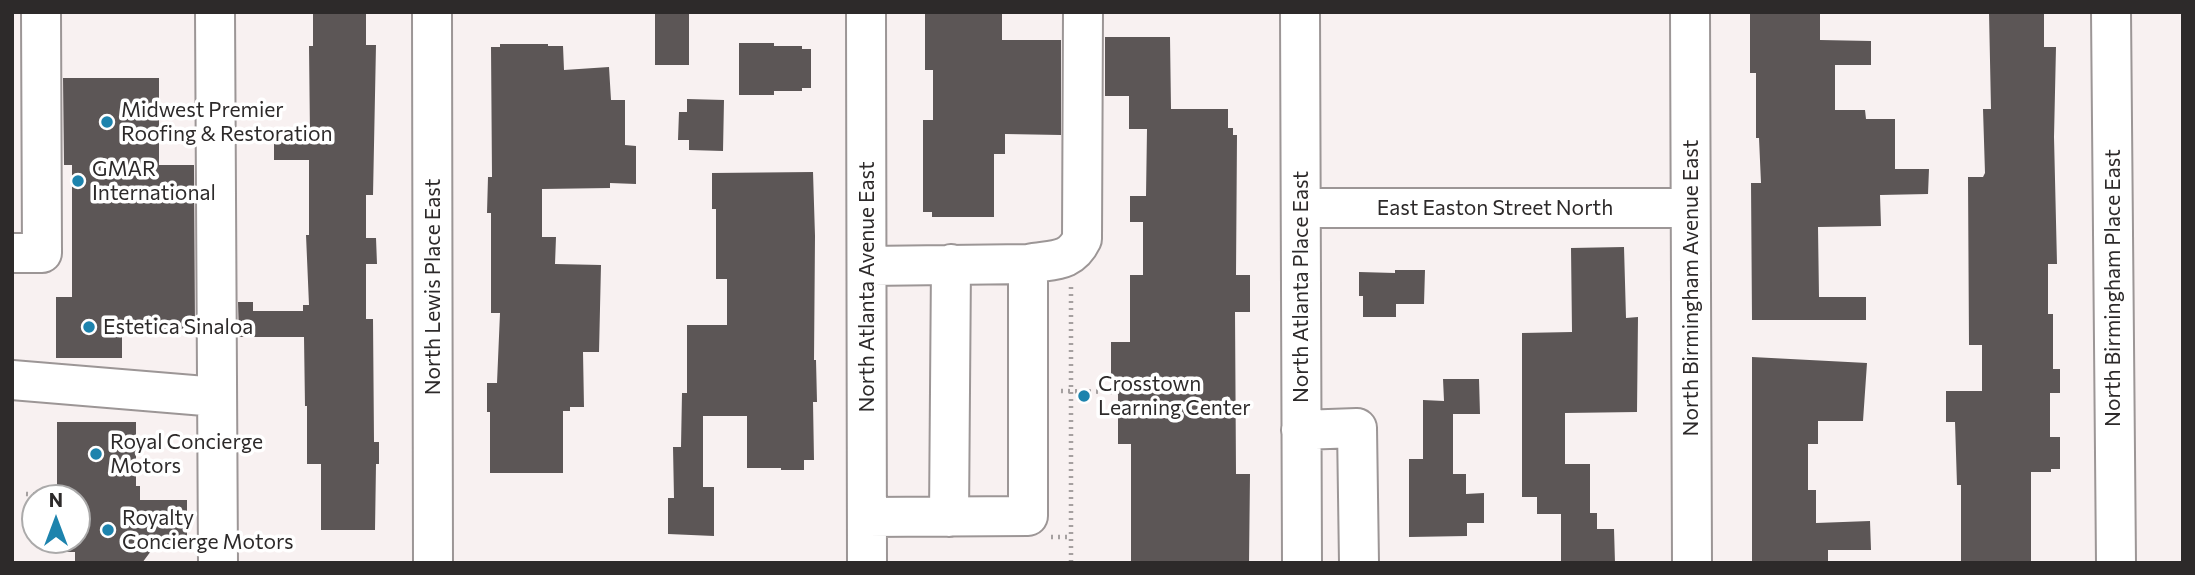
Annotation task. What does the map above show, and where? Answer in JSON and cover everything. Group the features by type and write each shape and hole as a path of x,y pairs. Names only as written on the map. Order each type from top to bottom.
{"street":[{"path":"12,253 42,253 41,12"},
{"path":"215,12 218,563"},
{"name":"North Lewis Place East","path":"432,12 433,563"},
{"name":"North Atlanta Avenue East","path":"866,12 867,563"},
{"path":"867,266 1028,264 1074,253 1082,239 1083,12"},
{"name":"North Atlanta Place East","path":"1300,12 1302,563"},
{"name":"North Birmingham Avenue East","path":"1690,12 1692,563"},
{"name":"North Birmingham Place East","path":"2111,12 2116,563"},
{"name":"East Easton Street North","path":"1301,208 1690,208"},
{"path":"949,517 951,264"},
{"path":"867,517 1028,516 1028,264"},
{"path":"12,380 217,397"},
{"path":"1301,430 1357,428 1359,563"}],"path":[{"path":"1071,283 1071,563"},
{"path":"1028,391 1118,392"}],"building":[{"path":"313,12 366,12 366,45 376,45 373,195 366,195 366,238 376,238 377,264 366,264 366,319 373,319 374,442 379,442 375,530 321,530 321,464 307,464 304,337 239,337 238,302 253,302 253,311 303,311 303,305 309,305 306,235 309,235 309,160 274,160 274,139 310,136 309,46 313,46"},
{"path":"655,12 689,12 689,65 655,65"},
{"path":"925,12 1002,12 1002,40 1061,40 1061,135 1005,134 1005,154 994,154 994,217 932,217 932,212 923,212 923,120 933,120 933,70 925,70"},
{"path":"1750,12 1820,12 1820,40 1871,41 1871,65 1835,65 1835,110 1865,110 1866,119 1895,119 1895,169 1929,169 1928,194 1880,195 1881,226 1818,227 1819,297 1866,297 1866,320 1752,320 1751,183 1761,183 1759,138 1756,138 1756,73 1750,73"},
{"path":"1989,12 2044,12 2044,47 2056,47 2054,137 2057,264 2048,264 2048,314 2053,314 2053,369 2060,369 2060,393 2050,393 2050,437 2060,437 2060,469 2031,472 2031,563 1961,563 1961,485 1957,485 1955,422 1946,422 1946,391 1982,391 1982,345 1969,345 1968,177 1983,177 1985,173 1983,109 1991,109"},
{"path":"1105,37 1170,37 1171,109 1228,109 1228,128 1233,128 1233,135 1237,135 1236,275 1250,275 1250,312 1235,312 1236,474 1250,474 1249,563 1131,563 1131,444 1118,444 1118,378 1111,378 1111,342 1130,342 1130,275 1143,275 1143,222 1130,222 1130,196 1146,196 1147,129 1129,129 1129,96 1105,96"},
{"path":"739,43 774,43 774,46 802,46 802,49 811,49 811,88 802,88 802,91 774,91 774,95 739,95"},
{"path":"500,44 563,46 564,70 609,67 611,100 625,100 625,145 636,146 636,184 610,183 610,188 542,189 542,237 556,237 555,264 601,265 599,352 583,352 584,407 570,407 570,411 563,411 563,473 490,473 487,383 497,383 500,313 491,313 491,213 487,213 488,177 492,177 491,47 500,47"},
{"path":"63,78 159,78 159,165 194,165 195,329 122,329 122,358 56,358 56,297 72,297 72,165 64,165"},
{"path":"687,99 724,100 723,151 689,150 689,140 678,140 679,112 687,112"},
{"path":"813,172 814,360 817,402 813,402 814,460 804,460 804,470 747,468 747,416 703,416 703,487 714,487 714,536 668,534 668,498 674,498 673,447 681,447 682,393 687,393 687,325 727,325 727,279 716,279 716,209 712,209 712,173"},
{"path":"1624,247 1626,318 1638,317 1637,412 1565,413 1565,464 1590,464 1590,513 1597,513 1597,529 1614,529 1615,563 1561,563 1561,514 1537,514 1537,497 1522,497 1522,333 1572,332 1571,248"},
{"path":"1395,270 1425,270 1424,304 1396,304 1396,317 1363,317 1363,296 1359,296 1359,272 1395,273"},
{"path":"1752,357 1867,363 1863,421 1818,421 1818,444 1808,444 1808,490 1816,490 1816,523 1870,521 1871,550 1828,550 1828,563 1752,563"},
{"path":"1443,379 1479,379 1480,414 1453,414 1453,474 1466,474 1466,494 1484,493 1484,523 1467,523 1467,536 1409,537 1409,459 1423,459 1423,400 1444,401"},
{"path":"57,422 136,422 136,486 140,486 140,500 187,500 187,551 151,551 142,563 75,563 75,554 91,554 91,484 57,484"}],"place":[{"name":"Midwest Premier Roofing & Restoration","path":"107,122"},
{"name":"GMAR International","path":"78,181"},
{"name":"Estetica Sinaloa","path":"89,327"},
{"name":"Crosstown Learning Center","path":"1084,396"},
{"name":"Royal Concierge Motors","path":"96,454"},
{"name":"Royalty Concierge Motors","path":"108,530"}]}
